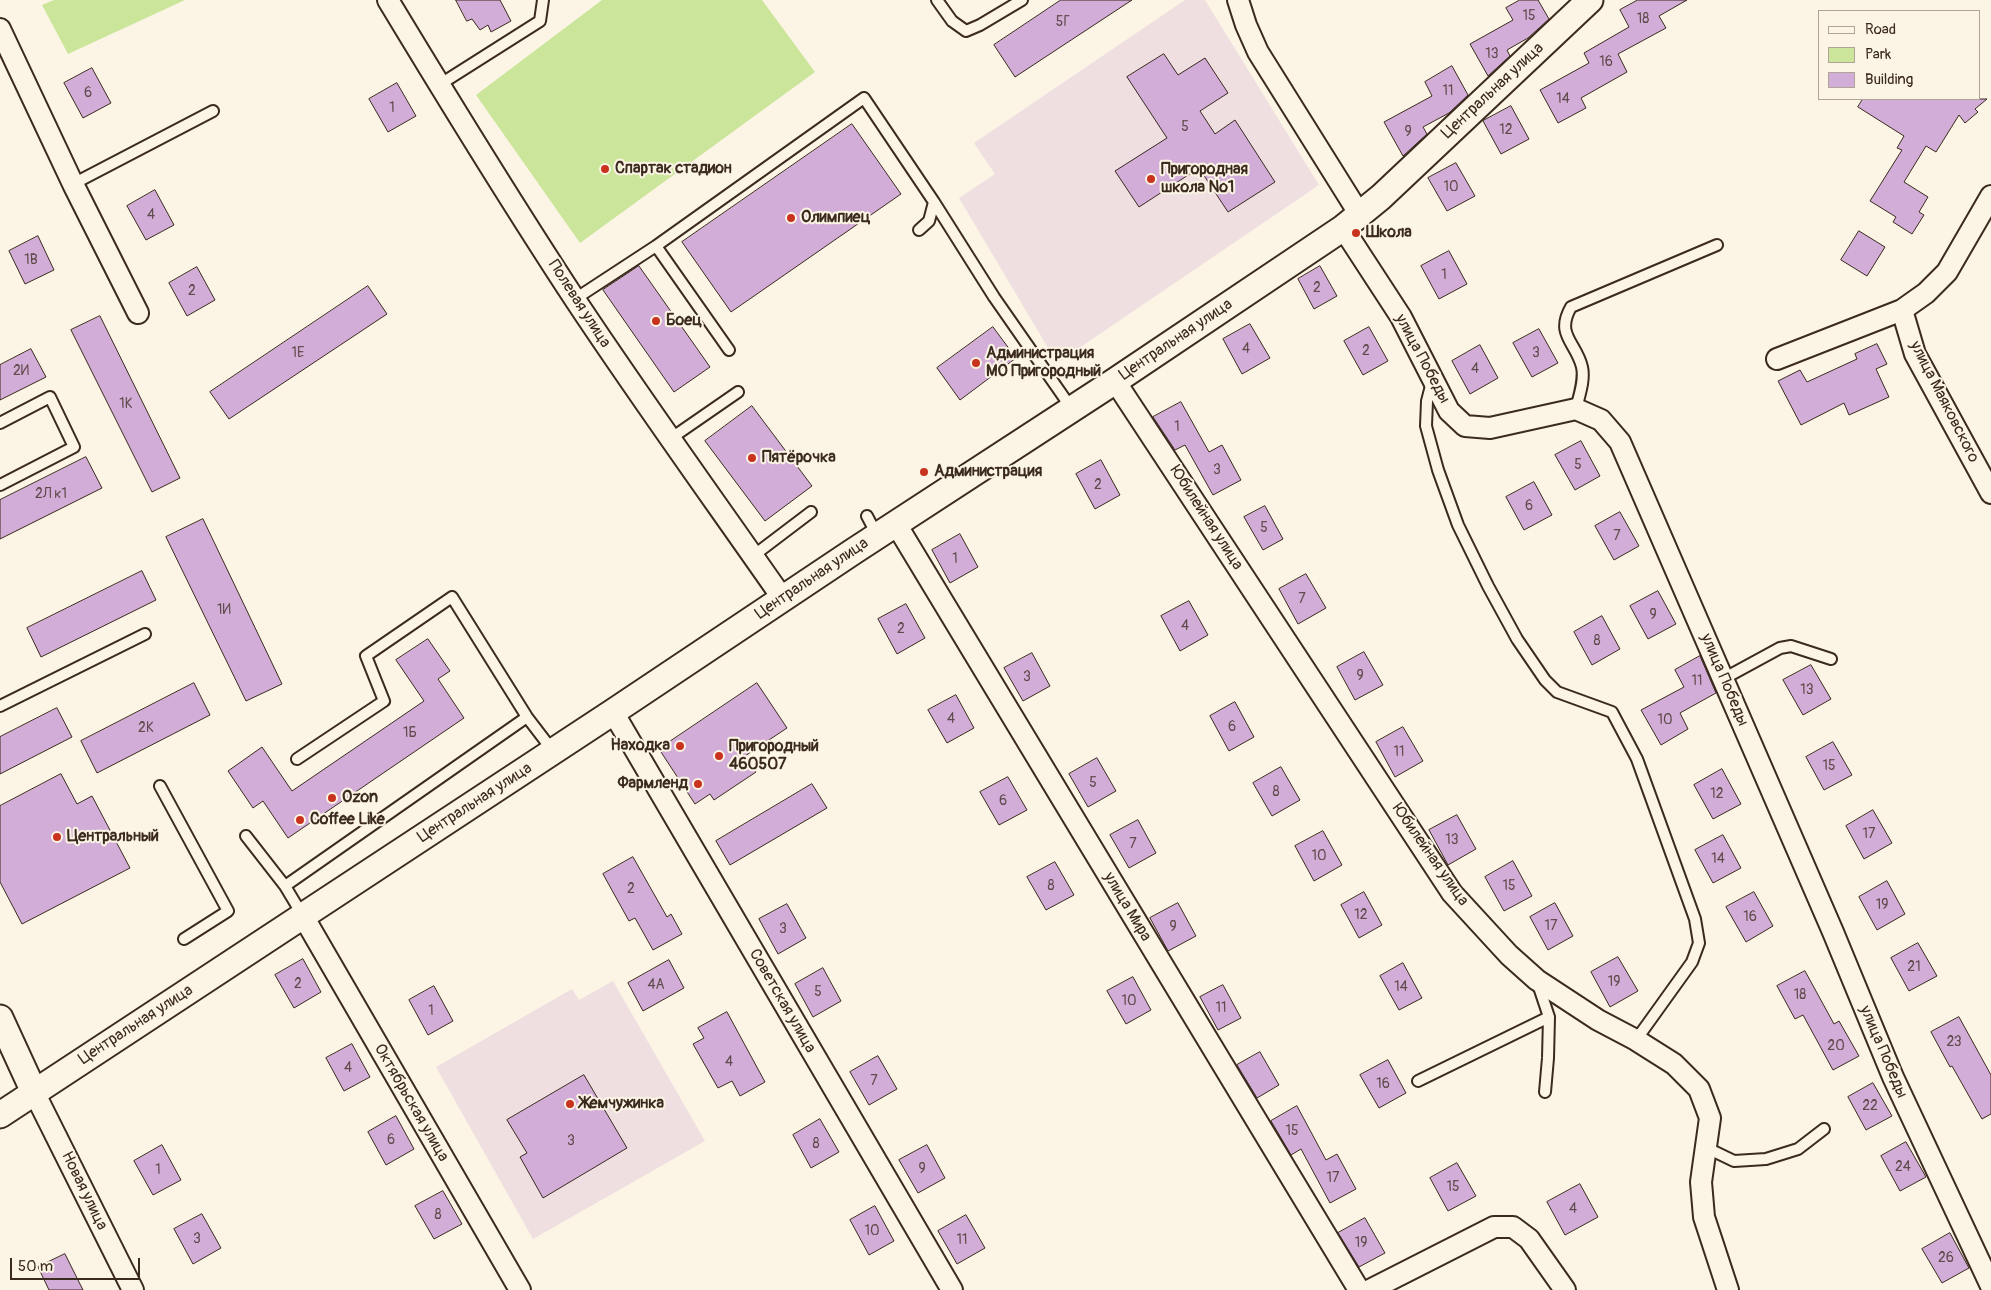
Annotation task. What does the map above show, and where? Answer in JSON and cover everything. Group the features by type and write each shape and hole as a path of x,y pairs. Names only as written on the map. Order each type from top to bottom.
{"street":[{"name":"Полевая улица","path":"388,0 439,85 575,299 670,439 783,599"},
{"name":"улица Победы","path":"1238,0 1246,25 1258,52 1352,222 1449,411 1464,426 1490,428 1576,409 1601,420 1620,442 1833,932 1893,1077 1991,1286"},
{"name":"Центральная улица","path":"0,1115 783,599 880,525 1072,409 1352,222 1590,0"},
{"path":"0,29 73,184 138,313"},
{"path":"1777,359 1902,310 1926,293 1947,272 1991,196"},
{"name":"улица Маяковского","path":"1902,310 1915,354 1991,492"},
{"name":"Юбилейная улица","path":"1115,381 1452,893 1509,955 1537,980 1598,1020 1636,1040 1674,1064 1699,1089 1710,1118 1701,1182 1704,1217 1728,1290"},
{"name":"улица Мира","path":"880,525 1359,1290"},
{"name":"Советская улица","path":"613,712 952,1290"},
{"name":"Октябрьская улица","path":"303,916 520,1290"},
{"path":"0,1018 34,1092"},
{"name":"Новая улица","path":"34,1092 133,1290"},
{"path":"1370,1290 1494,1227 1513,1227 1529,1239 1565,1290"}],"lane":[{"path":"439,85 540,21 542,0"},
{"path":"937,0 952,20 966,31 980,26 1022,0"},
{"path":"575,299 656,246 864,98 934,202 994,297 1072,409"},
{"path":"73,184 213,111"},
{"path":"919,230 929,221 934,202"},
{"path":"1576,409 1583,380 1582,367 1567,337 1564,319 1572,307 1717,245"},
{"path":"656,246 729,350"},
{"path":"1432,380 1426,401 1426,426 1438,470 1458,525 1488,586 1517,638 1545,680 1557,692 1612,712 1638,759 1695,919 1699,943 1692,962 1636,1040"},
{"path":"670,439 738,392"},
{"path":"0,423 50,398 74,447 0,485"},
{"path":"752,556 811,512"},
{"path":"297,759 384,701 366,656 452,597 527,717 553,751"},
{"path":"0,706 145,634"},
{"path":"1723,679 1780,648 1791,646 1831,659"},
{"path":"285,886 527,717"},
{"path":"160,786 228,911 184,939"},
{"path":"246,836 285,886 303,916"},
{"path":"1537,980 1548,1016 1548,1058 1545,1092"},
{"path":"1418,1081 1548,1016"},
{"path":"1707,1148 1734,1161 1766,1159 1798,1148 1824,1129"}],"shaded area":[{"name":"Пригородная школа №1","path":"1185,0 1205,0 1319,185 1057,363 959,198 995,174 974,143"},
{"name":"Жемчужинка","path":"613,981 705,1141 533,1239 436,1067 572,989 579,1000"}],"green space":[{"path":"54,0 185,0 68,54 42,5"},
{"name":"Спартак стадион","path":"602,0 762,0 815,72 580,243 476,95"}],"building":[{"path":"456,0 500,0 511,21 491,32 488,25 480,30 472,19 467,21"},
{"path":"1061,0 1132,0 1015,77 994,45"},
{"path":"1520,0 1538,0 1549,19 1528,38 1507,50 1510,56 1488,76 1470,44 1513,20 1506,8"},
{"path":"1638,0 1687,0 1659,16 1666,28 1618,54 1627,72 1581,98 1586,108 1558,123 1540,90 1589,63 1584,53 1629,27 1620,10"},
{"path":"1164,54 1178,75 1205,58 1228,93 1200,111 1215,134 1235,120 1275,182 1228,212 1199,168 1139,207 1115,171 1167,138 1127,77"},
{"path":"1452,66 1468,95 1449,113 1423,127 1427,134 1403,156 1384,122 1432,96 1425,82"},
{"path":"92,68 111,103 83,118 64,83"},
{"path":"397,83 416,116 388,132 369,99"},
{"path":"1987,99 1975,109 1978,112 1965,123 1959,115 1936,152 1926,146 1904,182 1928,197 1919,212 1924,215 1912,234 1893,222 1896,217 1870,201 1902,150 1897,148 1904,136 1858,107 1862,100"},
{"path":"1511,106 1529,139 1501,154 1483,121"},
{"name":"Олимпиец","path":"852,124 901,194 731,312 682,242"},
{"path":"1456,163 1475,196 1447,211 1428,178"},
{"path":"155,190 174,225 146,240 127,206"},
{"path":"1859,231 1885,247 1867,276 1841,260"},
{"path":"38,236 54,270 25,284 9,251"},
{"path":"1449,251 1467,284 1439,299 1421,266"},
{"path":"639,266 710,367 674,392 603,290"},
{"path":"1320,266 1337,296 1314,309 1298,279"},
{"path":"197,267 215,300 187,316 169,283"},
{"path":"368,286 387,314 229,419 210,392"},
{"path":"100,316 180,478 152,492 71,330"},
{"path":"1250,324 1270,358 1242,374 1223,339"},
{"name":"Администрация МО Пригородный","path":"993,327 1016,358 960,400 937,368"},
{"path":"1369,327 1388,361 1363,375 1344,341"},
{"path":"1539,329 1558,363 1532,377 1513,343"},
{"path":"1877,344 1887,364 1876,369 1889,397 1849,415 1844,403 1801,425 1778,381 1800,370 1807,382 1857,359 1855,354"},
{"path":"1480,345 1498,378 1470,394 1452,361"},
{"path":"31,349 46,377 0,400 0,365"},
{"path":"1181,402 1209,452 1222,445 1241,480 1213,495 1185,445 1175,450 1153,417"},
{"path":"752,406 812,486 765,521 705,441"},
{"path":"1581,441 1600,476 1575,490 1555,455"},
{"path":"86,457 102,488 0,539 0,500"},
{"path":"1101,460 1120,495 1095,509 1076,474"},
{"path":"1534,482 1552,515 1524,530 1506,497"},
{"path":"1265,506 1283,539 1263,550 1244,517"},
{"path":"1620,512 1639,546 1614,560 1595,526"},
{"path":"203,519 282,684 246,701 166,537"},
{"path":"960,534 978,567 950,583 932,550"},
{"path":"142,571 156,600 41,657 27,628"},
{"path":"1306,574 1326,608 1298,624 1279,589"},
{"path":"1658,591 1676,624 1648,639 1630,606"},
{"path":"1189,601 1208,635 1180,651 1161,616"},
{"path":"906,604 925,638 897,654 878,619"},
{"path":"1602,616 1620,649 1592,665 1574,632"},
{"path":"428,639 450,671 438,679 464,718 288,838 263,801 253,808 228,771 262,747 292,791 424,701 396,660"},
{"path":"1364,652 1383,685 1355,700 1337,667"},
{"path":"1032,653 1050,686 1023,701 1004,668"},
{"path":"1700,656 1716,693 1680,713 1688,729 1661,745 1641,710 1684,687 1675,670"},
{"path":"1811,665 1831,699 1803,715 1783,680"},
{"path":"194,683 210,715 97,773 81,741"},
{"path":"757,683 787,728 745,756 756,772 714,800 710,794 695,804 659,749"},
{"path":"956,695 974,728 947,743 928,710"},
{"path":"1235,702 1254,737 1229,751 1210,716"},
{"path":"57,708 72,737 0,774 0,737"},
{"path":"1403,727 1423,761 1395,777 1376,742"},
{"path":"1833,742 1852,775 1824,790 1806,757"},
{"path":"1097,758 1116,791 1088,807 1069,774"},
{"path":"1281,767 1300,800 1272,816 1253,783"},
{"path":"1722,769 1741,804 1713,819 1694,785"},
{"name":"Центральный","path":"61,774 77,804 92,796 130,868 22,924 0,882 0,806"},
{"path":"1008,777 1027,810 999,825 980,792"},
{"path":"812,784 827,808 730,865 716,841"},
{"path":"1873,810 1892,843 1864,859 1846,826"},
{"path":"1457,815 1476,849 1448,865 1429,830"},
{"path":"1138,820 1156,853 1129,868 1110,835"},
{"path":"1323,831 1342,865 1314,881 1295,846"},
{"path":"1723,835 1741,868 1713,883 1695,850"},
{"path":"633,857 667,917 671,914 682,934 653,950 635,918 629,921 603,874"},
{"path":"1513,861 1532,896 1504,911 1485,877"},
{"path":"1055,862 1074,895 1046,910 1027,877"},
{"path":"1887,881 1905,914 1877,930 1859,897"},
{"path":"1364,892 1382,925 1359,938 1341,905"},
{"path":"1754,892 1773,926 1746,942 1726,907"},
{"path":"1178,903 1196,936 1168,951 1150,918"},
{"path":"1555,903 1573,936 1548,950 1530,917"},
{"path":"787,904 806,938 778,954 759,919"},
{"path":"1918,943 1937,976 1909,991 1891,958"},
{"path":"1618,957 1638,991 1610,1007 1591,972"},
{"path":"303,959 321,992 294,1008 275,975"},
{"path":"669,960 684,988 643,1011 628,983"},
{"path":"1403,963 1422,998 1399,1010 1380,976"},
{"path":"823,968 841,1001 813,1017 795,984"},
{"path":"1805,971 1834,1024 1839,1021 1859,1056 1833,1070 1803,1015 1795,1019 1777,986"},
{"path":"1133,977 1151,1010 1126,1024 1107,991"},
{"path":"1223,985 1241,1018 1218,1030 1200,997"},
{"path":"434,986 453,1021 428,1035 409,1000"},
{"path":"727,1012 765,1082 740,1096 732,1081 718,1088 693,1044 704,1038 698,1028"},
{"path":"1959,1017 1991,1075 1991,1114 1982,1119 1931,1032"},
{"path":"352,1044 370,1077 344,1091 326,1058"},
{"path":"1260,1052 1279,1085 1257,1098 1237,1065"},
{"path":"878,1056 897,1089 869,1105 850,1072"},
{"path":"1388,1060 1406,1093 1379,1108 1360,1075"},
{"path":"584,1075 627,1148 543,1198 520,1157 527,1153 507,1120"},
{"path":"1873,1083 1892,1116 1866,1130 1848,1097"},
{"path":"1297,1106 1326,1160 1337,1154 1356,1189 1330,1203 1301,1149 1291,1155 1271,1121"},
{"path":"396,1116 414,1149 386,1165 368,1132"},
{"path":"820,1119 839,1152 811,1168 793,1135"},
{"path":"1906,1142 1926,1177 1900,1191 1881,1156"},
{"path":"162,1145 181,1180 153,1195 134,1161"},
{"path":"927,1145 945,1178 918,1193 899,1160"},
{"path":"1457,1163 1476,1196 1448,1211 1430,1178"},
{"path":"1580,1184 1598,1217 1565,1235 1547,1202"},
{"path":"443,1191 462,1224 434,1239 415,1206"},
{"path":"875,1206 894,1241 869,1255 850,1220"},
{"path":"202,1214 221,1248 193,1264 174,1229"},
{"path":"966,1215 985,1248 957,1264 938,1231"},
{"path":"1365,1218 1385,1253 1359,1267 1338,1233"},
{"path":"1950,1233 1969,1268 1942,1283 1922,1249"},
{"path":"65,1254 83,1290 49,1290 38,1267"}],"place":[{"name":"Спартак стадион","path":"605,169"},
{"name":"Пригородная школа №1","path":"1151,179"},
{"name":"Олимпиец","path":"791,218"},
{"name":"Школа","path":"1356,233"},
{"name":"Боец","path":"656,321"},
{"name":"Администрация МО Пригородный","path":"976,363"},
{"name":"Пятёрочка","path":"752,458"},
{"name":"Администрация","path":"924,472"},
{"name":"Находка","path":"680,746"},
{"name":"Пригородный 460507","path":"719,756"},
{"name":"Фармленд","path":"698,784"},
{"name":"Ozon","path":"332,798"},
{"name":"Coffee Like","path":"300,820"},
{"name":"Центральный","path":"57,837"},
{"name":"Жемчужинка","path":"570,1104"}]}
